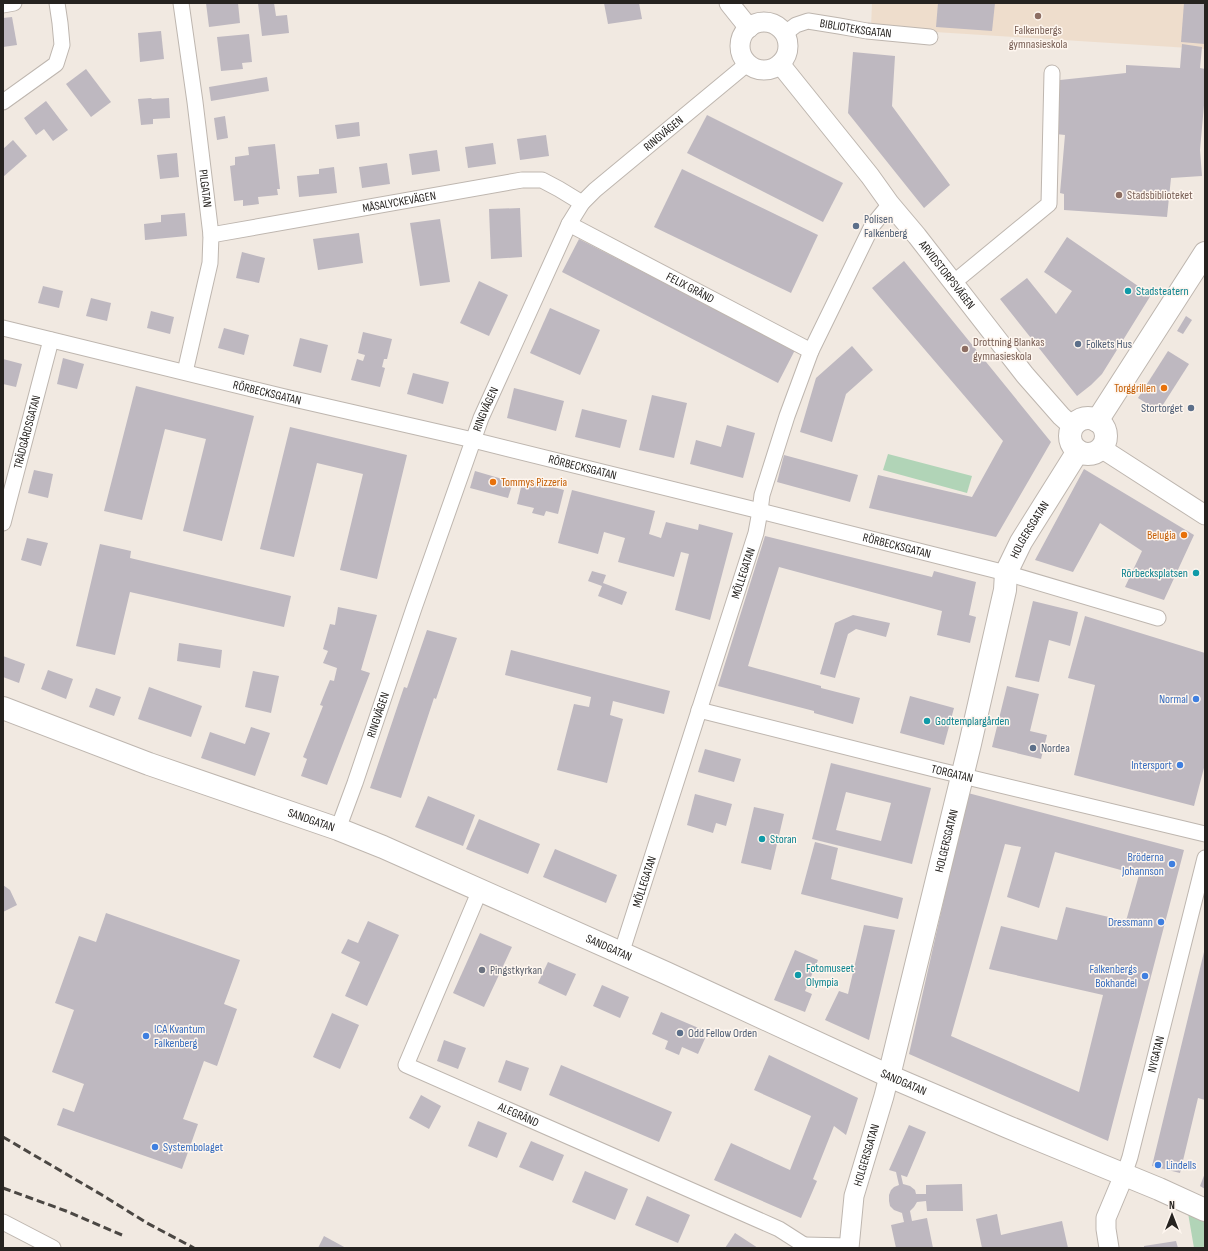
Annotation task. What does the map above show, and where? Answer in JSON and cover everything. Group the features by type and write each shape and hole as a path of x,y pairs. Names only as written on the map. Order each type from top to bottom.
{"main road":[{"path":"1097,421 1205,253"},
{"path":"1084,418 1097,421 1103,426 1106,433 1104,443 1101,448 1090,454 1085,454 1078,451 1073,447 1070,440 1069,434 1072,426 1078,420 1084,418"},
{"name":"HOLGERSGATAN","path":"889,1076 962,776 1005,590 1006,573 1021,542 1078,451"},
{"name":"SANDGATAN","path":"3,708 184,777 338,829 383,847 734,1004 889,1076 1205,1210"}],"street":[{"path":"3,5 14,3"},
{"path":"3,102 56,64 62,45 57,3"},
{"name":"PILGATAN","path":"181,3 211,235 210,264 184,372"},
{"path":"729,3 749,28"},
{"name":"BIBLIOTEKSGATAN","path":"784,34 796,24 808,21 868,31 930,37"},
{"path":"764,22 779,28 784,34 788,47 787,53 780,64 774,68 760,70 747,64 740,49 744,34 749,28 764,22"},
{"name":"RINGVÄGEN","path":"338,829 481,418 569,224 582,203 617,171 747,64"},
{"name":"ARVIDSTORPSVÄGEN","path":"780,64 870,176 890,204 917,236 1024,375 1072,426"},
{"path":"953,283 1049,204 1052,73"},
{"name":"MÅSALYCKEVÄGEN","path":"211,235 522,180 542,180 559,188 582,203"},
{"name":"MÖLLEGATAN","path":"621,954 756,533 762,495 787,416 811,351 872,226 890,204"},
{"name":"FELIX GRÄND","path":"569,224 811,351"},
{"name":"RÖRBECKSGATAN","path":"3,328 473,440 1006,573 1158,618"},
{"name":"TRÄDGÅRDSGATAN","path":"3,523 51,340"},
{"path":"1101,448 1205,515"},
{"name":"TORGATAN","path":"699,710 962,776 1205,834"},
{"name":"NYGATAN","path":"1109,1248 1106,1218 1130,1157 1205,858"},
{"name":"ALEGRÄND","path":"480,890 406,1066 779,1229 804,1247"},
{"name":"HOLGERSGATAN","path":"804,1247 849,1247 854,1196 889,1076"},
{"path":"3,1222 53,1248"}],"shaded area":[{"name":"Falkenbergs gymnasieskola","path":"872,3 1205,3 1205,49 871,28"}],"green space":[{"path":"888,454 972,476 967,493 883,470"},
{"path":"1188,1213 1205,1221 1205,1248 1194,1248"}],"building":[{"path":"206,3 238,3 240,23 209,27"},
{"path":"258,3 274,3 276,16 287,15 289,33 262,36"},
{"path":"604,3 639,3 642,19 608,24"},
{"path":"938,3 995,3 992,31 936,27"},
{"path":"1184,3 1205,3 1205,44 1181,42"},
{"path":"12,17 17,45 3,47 3,18"},
{"path":"161,31 164,59 140,62 138,33"},
{"path":"249,34 252,62 242,63 243,69 221,71 217,37"},
{"path":"1182,44 1202,47 1200,68 1205,69 1205,94 1200,150 1202,176 1171,178 1167,217 1064,210 1064,194 1060,193 1065,135 1056,134 1060,80 1126,73 1126,65 1180,68"},
{"path":"853,52 895,56 892,106 950,185 924,208 848,113"},
{"path":"86,69 111,102 91,117 66,84"},
{"path":"267,77 269,91 211,101 209,87"},
{"path":"169,98 170,118 153,119 153,124 141,125 138,99"},
{"path":"46,101 68,130 53,141 44,129 36,135 24,118"},
{"path":"707,115 843,183 823,222 687,153"},
{"path":"225,116 228,138 217,140 214,118"},
{"path":"359,122 360,136 337,139 335,125"},
{"path":"546,135 549,156 520,160 517,139"},
{"path":"13,140 27,156 3,177 3,149"},
{"path":"493,143 496,164 468,168 465,147"},
{"path":"275,144 280,189 277,189 278,195 258,197 259,204 243,206 243,200 234,201 230,166 235,165 235,157 249,155 248,147"},
{"path":"437,150 440,171 412,175 409,154"},
{"path":"177,153 179,177 160,179 157,155"},
{"path":"387,163 390,184 362,188 359,167"},
{"path":"334,167 337,193 299,197 297,176 319,174 319,169"},
{"path":"682,169 818,235 791,293 654,227"},
{"path":"520,208 522,257 491,259 489,209"},
{"path":"185,213 187,236 145,240 144,224 161,222 161,215"},
{"path":"440,219 450,282 420,286 410,223"},
{"path":"359,233 363,263 318,270 313,239"},
{"name":"Folkets Hus","path":"1067,237 1151,295 1102,374 1077,396 1000,299 1027,278 1056,314 1072,291 1044,272"},
{"path":"579,239 795,350 778,383 562,272"},
{"path":"242,252 265,258 259,283 236,278"},
{"path":"904,261 1051,442 996,537 869,508 878,475 972,497 1003,441 872,288"},
{"path":"479,281 508,295 489,336 460,323"},
{"path":"43,286 63,291 59,308 38,303"},
{"path":"91,298 111,303 107,321 86,316"},
{"path":"550,308 600,330 580,375 530,353"},
{"path":"151,311 174,317 170,334 147,328"},
{"path":"1186,316 1192,320 1183,334 1177,331"},
{"path":"224,328 249,335 244,355 218,348"},
{"path":"363,332 392,339 387,359 384,359 382,367 385,368 380,387 351,380 357,359 363,361 365,355 358,353"},
{"path":"300,338 328,345 321,373 293,366"},
{"path":"852,346 873,370 846,394 832,442 800,432 816,378"},
{"path":"1168,351 1189,364 1159,411 1138,398"},
{"path":"63,358 84,364 77,389 57,384"},
{"path":"3,359 22,364 16,387 3,384"},
{"path":"413,373 449,382 443,404 407,394"},
{"path":"136,386 254,416 222,541 183,531 206,439 165,429 142,520 104,511"},
{"path":"514,388 564,401 556,431 507,418"},
{"path":"652,395 687,403 674,458 639,450"},
{"path":"582,409 627,420 620,448 575,437"},
{"path":"727,425 755,433 743,478 690,464 696,440 721,447"},
{"path":"290,427 407,455 377,579 340,570 363,474 317,463 294,557 260,549"},
{"path":"784,455 858,475 850,502 777,482"},
{"path":"1084,469 1194,535 1164,600 1125,587 1142,551 1100,523 1073,572 1035,560"},
{"path":"34,470 53,474 48,498 28,493"},
{"path":"475,471 513,482 508,498 470,488"},
{"path":"523,479 564,490 558,514 546,511 544,516 532,513 534,508 517,504"},
{"path":"572,490 655,511 649,534 661,538 666,522 698,530 699,524 733,533 710,620 675,610 689,554 681,552 674,577 618,562 625,538 604,532 598,554 558,543"},
{"path":"765,536 932,577 934,571 976,582 969,615 976,617 970,643 937,635 942,611 779,567 748,666 860,698 853,724 814,713 814,711 718,686"},
{"path":"27,538 48,543 41,566 21,560"},
{"path":"100,544 131,551 130,558 291,596 284,627 130,592 115,655 76,646"},
{"path":"592,571 606,575 603,583 627,592 622,605 598,596 602,586 588,581"},
{"path":"1033,601 1078,612 1070,646 1049,640 1039,682 1015,677"},
{"path":"338,607 377,615 361,670 370,673 327,785 301,776 307,759 303,757 323,706 320,705 330,680 334,681 337,668 323,663 328,651 323,649 330,624 335,625"},
{"path":"853,615 890,623 886,637 856,629 848,634 835,678 820,674 835,623"},
{"path":"1085,616 1205,653 1205,764 1194,806 1074,775 1095,685 1068,678"},
{"path":"427,630 457,638 436,699 434,698 401,798 370,788 404,687 407,688"},
{"path":"179,643 222,650 220,668 177,661"},
{"path":"511,650 670,691 664,714 613,701 610,715 623,719 607,783 557,770 574,704 589,707 591,697 505,675"},
{"path":"3,656 25,664 19,683 3,677"},
{"path":"48,670 73,679 66,699 41,689"},
{"path":"253,671 279,676 271,713 245,707"},
{"path":"1007,686 1039,694 1030,731 1047,735 1041,759 992,747"},
{"path":"149,687 202,706 191,737 138,719"},
{"path":"96,688 121,697 114,716 89,707"},
{"name":"Godtemplargården","path":"910,696 954,708 944,745 900,733"},
{"path":"251,727 270,733 255,776 201,758 210,732 245,744"},
{"path":"705,749 741,759 734,782 698,772"},
{"path":"831,763 931,788 912,864 812,839","holes":["846,792 891,803 881,841 836,830"]},
{"path":"968,793 1184,850 1108,1141 909,1054","holes":["1005,844 1021,847 1007,897 1039,908 1055,852 1139,875 1126,921 1066,907 1057,940 1001,926 989,969 1103,995 1079,1092 951,1036"]},
{"path":"695,794 732,804 726,826 716,823 713,833 687,825"},
{"path":"428,796 475,815 463,846 415,827"},
{"name":"Storan","path":"754,807 784,814 771,870 741,863"},
{"path":"479,819 540,844 528,874 466,849"},
{"path":"815,842 838,848 831,879 903,898 898,919 801,894"},
{"path":"555,849 617,875 606,903 543,877"},
{"path":"3,885 10,890 17,905 3,912"},
{"name":"ICA Kvantum Falkenberg","path":"106,913 240,960 224,1004 237,1009 217,1066 204,1061 183,1119 198,1124 182,1169 57,1125 63,1108 74,1112 84,1084 52,1072 74,1010 55,1003 79,936 96,942"},
{"path":"368,921 399,935 367,1006 345,996 360,962 341,953 348,939 358,943"},
{"path":"864,925 895,930 869,1040 825,1020 839,991 848,994"},
{"name":"Pingstkyrkan","path":"480,933 512,947 484,1007 453,993"},
{"name":"Fotomuseet Olympia","path":"795,950 818,960 805,991 812,994 805,1012 774,1000"},
{"path":"1204,952 1205,1100 1198,1098 1180,1173 1152,1166"},
{"path":"548,962 576,974 566,996 538,983"},
{"path":"602,985 629,997 620,1018 593,1006"},
{"name":"Odd Fellow Orden","path":"661,1012 708,1032 698,1054 682,1047 679,1055 665,1049 668,1041 652,1034"},
{"path":"332,1013 359,1025 340,1069 313,1057"},
{"path":"444,1040 466,1048 458,1069 437,1061"},
{"path":"769,1055 858,1098 846,1135 834,1126 813,1179 817,1181 801,1218 714,1180 731,1143 790,1170 811,1116 754,1090"},
{"path":"506,1060 529,1068 521,1091 498,1082"},
{"path":"561,1065 672,1112 659,1142 549,1095"},
{"path":"421,1095 441,1106 429,1129 409,1118"},
{"path":"478,1121 507,1133 497,1158 468,1146"},
{"path":"909,1125 926,1132 907,1177 901,1175 903,1184 910,1186 915,1190 916,1194 926,1194 926,1185 962,1184 963,1211 927,1211 926,1201 917,1202 910,1211 912,1221 927,1218 933,1248 896,1248 891,1225 904,1222 902,1213 894,1210 890,1206 889,1195 891,1190 899,1185 896,1172 889,1170"},
{"path":"531,1141 564,1155 553,1181 519,1167"},
{"path":"585,1171 628,1189 615,1220 572,1202"},
{"path":"1205,1173 1205,1189 1200,1186"},
{"path":"647,1196 690,1215 678,1243 635,1225"},
{"path":"997,1214 1001,1235 1062,1221 1068,1248 982,1248 976,1219"},
{"path":"735,1233 758,1248 725,1248"},
{"path":"324,1236 346,1248 318,1248"},
{"path":"1176,1241 1178,1248 1144,1248 1144,1246"}],"railway":[{"path":"3,1137 147,1223 194,1248"},
{"path":"3,1188 66,1211 122,1235"}],"place":[{"name":"Falkenbergs gymnasieskola","path":"1038,16"},
{"name":"Stadsbiblioteket","path":"1119,195"},
{"name":"Polisen Falkenberg","path":"856,226"},
{"name":"Stadsteatern","path":"1128,291"},
{"name":"Folkets Hus","path":"1078,344"},
{"name":"Drottning Blankas gymnasieskola","path":"965,349"},
{"name":"Torggrillen","path":"1164,388"},
{"name":"Stortorget","path":"1191,408"},
{"name":"Tommys Pizzeria","path":"493,482"},
{"name":"Belugia","path":"1184,535"},
{"name":"Rörbecksplatsen","path":"1196,573"},
{"name":"Normal","path":"1196,699"},
{"name":"Godtemplargården","path":"927,721"},
{"name":"Nordea","path":"1033,748"},
{"name":"Intersport","path":"1180,765"},
{"name":"Storan","path":"762,839"},
{"name":"Bröderna Johannson","path":"1172,864"},
{"name":"Dressmann","path":"1161,922"},
{"name":"Pingstkyrkan","path":"482,970"},
{"name":"Fotomuseet Olympia","path":"798,975"},
{"name":"Falkenbergs Bokhandel","path":"1145,976"},
{"name":"Odd Fellow Orden","path":"680,1033"},
{"name":"ICA Kvantum Falkenberg","path":"146,1036"},
{"name":"Systembolaget","path":"155,1147"},
{"name":"Lindells","path":"1158,1165"}]}
